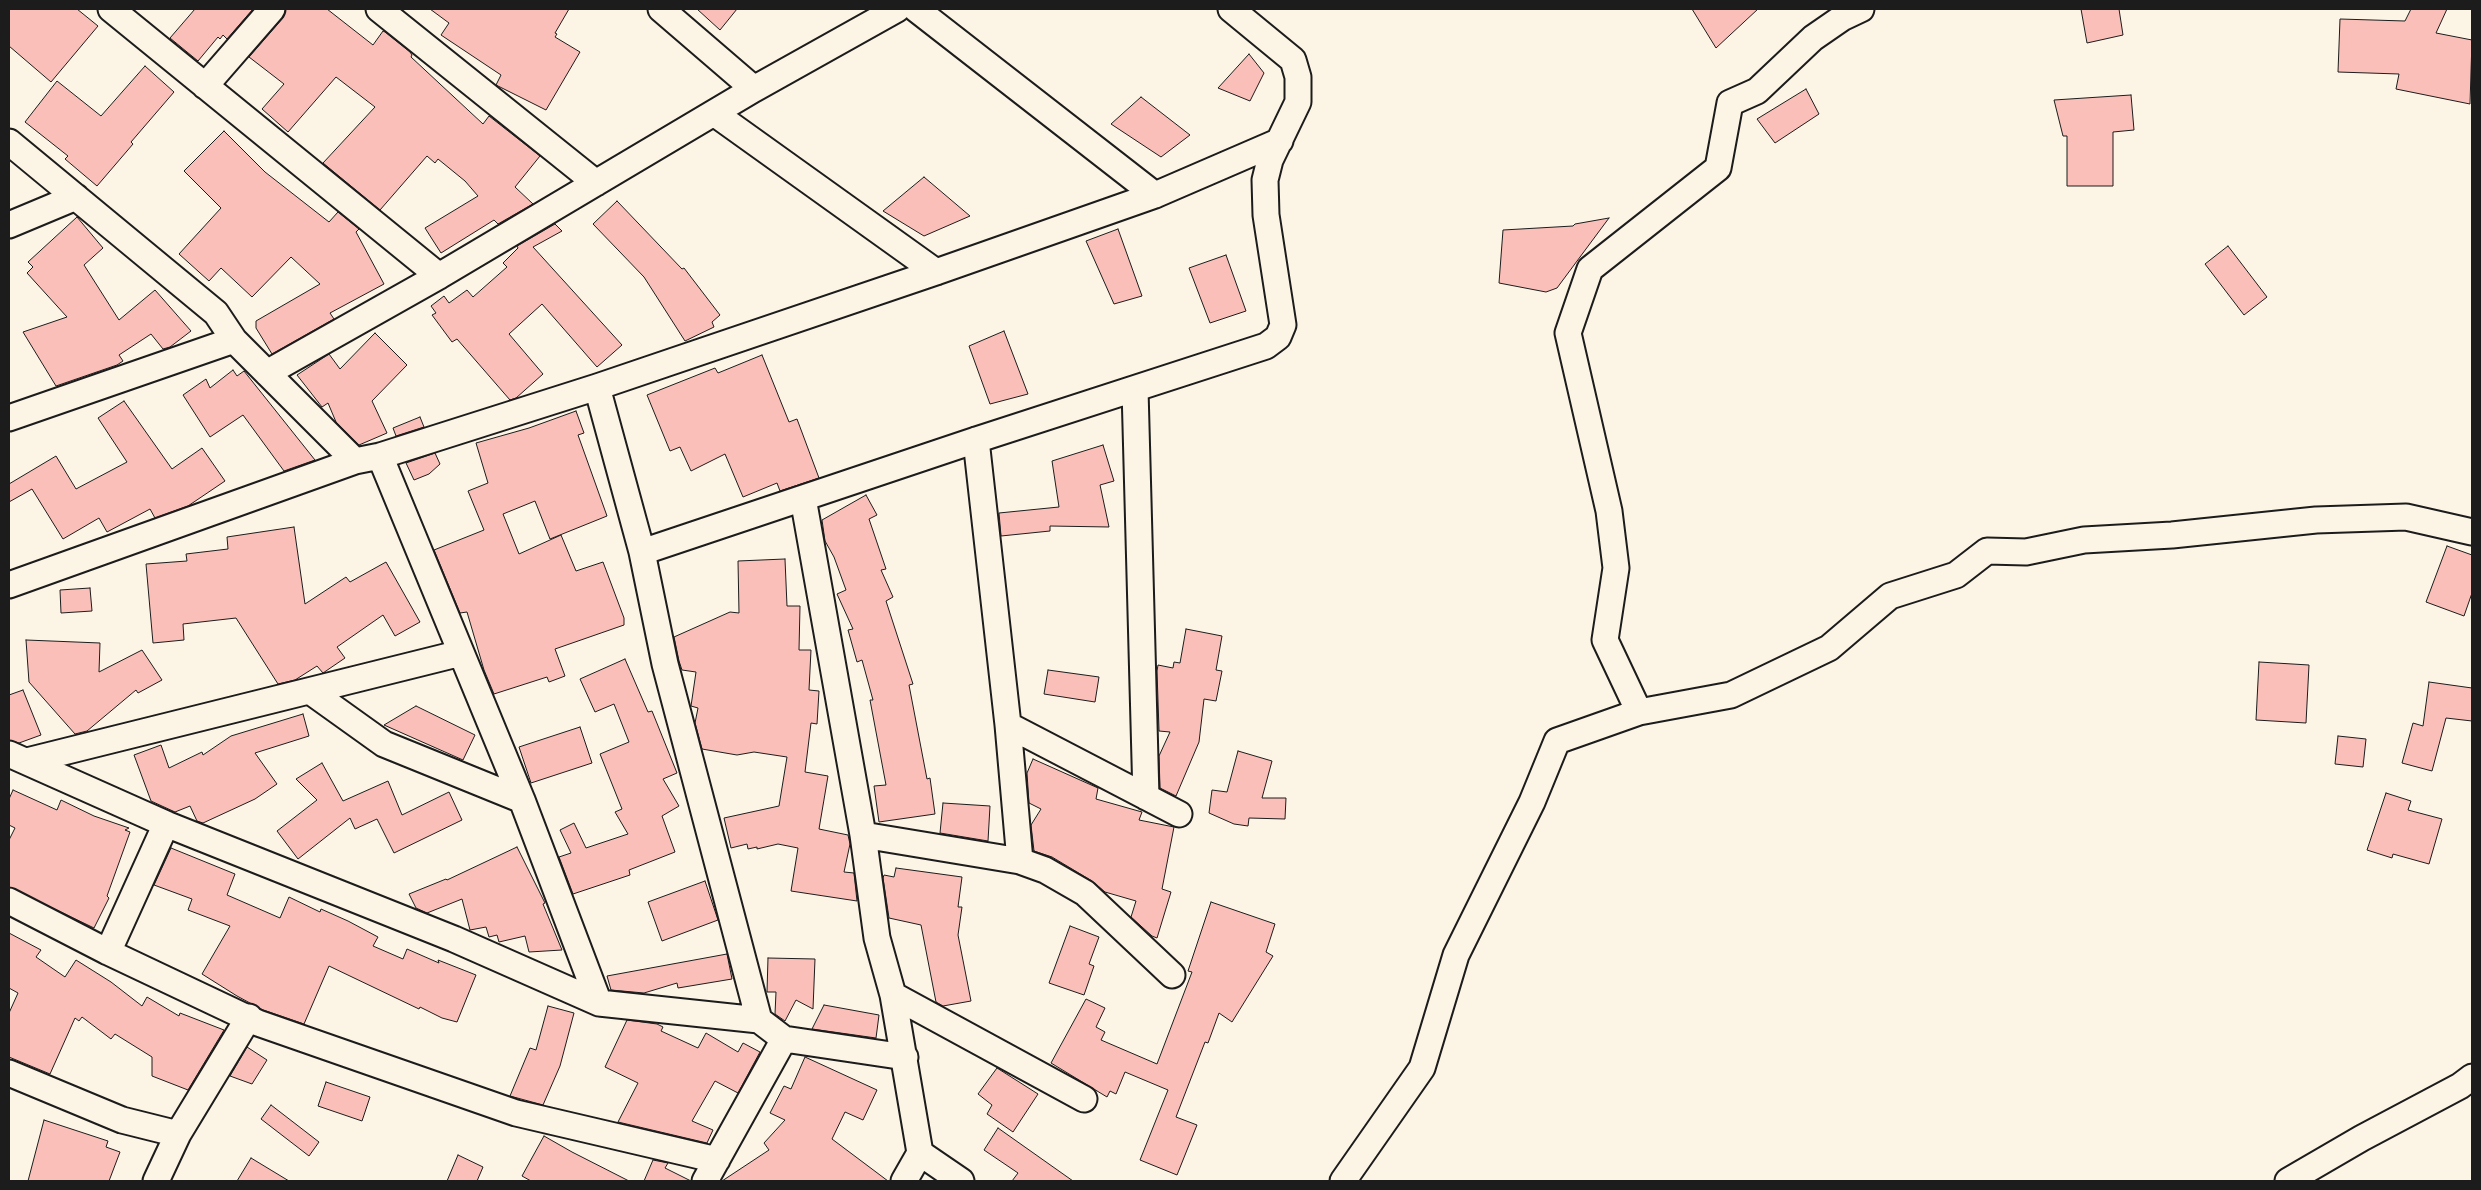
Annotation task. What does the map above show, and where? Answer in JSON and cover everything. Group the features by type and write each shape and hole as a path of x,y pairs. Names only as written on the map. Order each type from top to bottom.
{"street":[{"path":"111,9 439,276"},
{"path":"206,86 272,9"},
{"path":"379,9 596,183"},
{"path":"661,9 754,88"},
{"path":"267,373 439,276 754,88 897,9"},
{"path":"916,9 1155,195"},
{"path":"642,552 976,440 1266,346 1278,337 1283,325 1266,215 1265,180 1270,160 1298,102 1298,77 1293,60 1231,9"},
{"path":"1639,712 1605,640 1616,568 1608,511 1568,333 1590,269 1718,168 1730,103 1757,91 1813,38 1842,18 1861,9"},
{"path":"714,113 936,272"},
{"path":"9,585 355,461 380,456 597,387 936,272 1155,195 1280,141"},
{"path":"9,142 216,313 234,340 355,461"},
{"path":"9,224 76,197"},
{"path":"9,418 234,340"},
{"path":"597,387 642,552 665,664 760,1020"},
{"path":"1135,389 1146,797"},
{"path":"976,440 1008,725 1020,861"},
{"path":"380,456 522,800 599,1003"},
{"path":"803,498 862,835 877,938 893,994 920,1153 904,1181"},
{"path":"1343,1181 1422,1068 1456,955 1532,802 1557,741 1639,712 1731,695 1829,648 1890,596 1956,574 1988,551 2026,552 2084,540 2172,535 2334,520 2406,517 2472,532"},
{"path":"18,758 310,691 461,653"},
{"path":"310,691 384,744 522,800"},
{"path":"1008,725 1179,814"},
{"path":"18,758 166,824 454,938 599,1003 760,1020 784,1039 905,1057"},
{"path":"108,952 166,824"},
{"path":"862,835 1020,861 1045,870 1085,893 1172,975"},
{"path":"9,901 108,952 249,1017 258,1023 516,1114 711,1171 784,1039"},
{"path":"893,994 1084,1099"},
{"path":"156,1181 178,1134 249,1017"},
{"path":"9,1072 122,1120 178,1134"},
{"path":"2288,1181 2460,1086 2472,1076"},
{"path":"920,1153 961,1181"}],"building":[{"path":"9,9 77,9 98,26 51,82 9,46"},
{"path":"195,9 253,9 227,39 223,35 220,39 218,37 198,61 170,38"},
{"path":"286,9 327,9 373,45 383,31 385,32 410,52 411,57 483,124 489,116 540,156 515,187 533,204 498,224 494,220 441,253 425,228 478,196 465,181 438,159 435,163 427,156 380,210 323,163 375,107 336,77 288,132 262,109 284,84 249,57 283,18"},
{"path":"430,9 569,9 555,33 557,34 555,37 580,52 546,110 496,85 501,75 441,35 449,23"},
{"path":"697,9 737,9 720,30"},
{"path":"1692,9 1758,9 1716,48"},
{"path":"2081,9 2119,9 2123,35 2087,43"},
{"path":"2411,9 2447,9 2436,33 2472,40 2470,104 2396,89 2399,74 2338,72 2340,19 2405,21"},
{"path":"1249,54 1264,73 1250,101 1218,88"},
{"path":"145,66 174,92 131,142 133,144 97,186 65,159 68,156 25,122 57,81 101,116"},
{"path":"1806,89 1819,114 1775,143 1757,119"},
{"path":"2131,95 2134,130 2113,132 2113,186 2067,186 2067,136 2063,136 2054,100"},
{"path":"1141,97 1190,135 1161,157 1111,124"},
{"path":"224,131 265,172 329,222 338,212 359,229 356,232 384,284 330,313 334,319 272,354 256,328 256,321 320,284 291,257 252,297 221,268 209,281 179,254 221,208 184,171"},
{"path":"924,177 970,216 924,236 883,211"},
{"path":"617,201 682,269 684,268 720,315 712,322 714,327 685,341 644,277 593,224"},
{"path":"77,217 103,248 84,265 119,320 155,290 191,331 170,347 163,349 151,334 119,355 123,361 117,365 56,386 23,332 67,317 27,273 33,267 28,262"},
{"path":"1609,218 1557,288 1546,292 1499,283 1503,230 1573,226 1575,224"},
{"path":"555,224 562,231 533,247 622,345 597,367 542,304 509,334 543,374 516,398 510,400 457,339 452,342 432,315 436,313 431,306 444,296 449,303 467,290 473,297 507,267 503,263 518,248 517,246"},
{"path":"1118,229 1142,296 1114,304 1086,241"},
{"path":"2228,246 2267,297 2244,315 2205,264"},
{"path":"1226,255 1246,311 1210,323 1189,268"},
{"path":"1004,331 1028,394 990,404 969,346"},
{"path":"375,333 407,365 372,401 387,433 359,445 336,422 328,403 322,407 297,375 329,354 340,369"},
{"path":"762,355 789,422 797,419 819,478 780,491 777,483 743,497 725,454 691,471 680,447 670,451 647,395 715,368 718,373"},
{"path":"233,370 237,376 244,371 315,460 284,471 243,415 210,437 183,395 206,379 210,388"},
{"path":"124,401 172,469 202,448 225,481 188,506 155,518 150,509 107,532 99,518 63,539 32,489 9,502 9,484 56,456 76,489 127,462 98,418"},
{"path":"576,411 584,433 578,435 607,516 550,539 535,501 503,514 519,554 561,535 576,571 603,562 624,618 624,625 555,649 565,676 549,682 547,677 494,694 484,670 467,612 460,613 434,550 484,530 468,491 488,483 476,443 529,428"},
{"path":"420,417 424,427 396,436 393,428"},
{"path":"1103,445 1114,481 1100,485 1109,527 1050,526 1050,531 1001,536 999,513 1059,507 1052,461"},
{"path":"435,453 440,464 429,474 414,480 406,463"},
{"path":"866,495 877,515 869,519 886,569 881,570 893,597 886,601 913,684 909,685 927,779 930,778 935,814 879,822 874,786 886,785 870,700 873,700 862,660 857,662 848,630 853,629 837,594 846,590 834,557 825,541 822,520"},
{"path":"294,527 305,604 346,577 350,582 386,562 420,622 395,636 383,615 337,647 345,658 323,673 317,666 295,680 278,684 236,618 183,624 184,640 153,643 146,564 187,561 186,554 228,549 227,537"},
{"path":"2447,546 2472,555 2472,593 2464,616 2426,602"},
{"path":"785,559 787,606 800,606 799,650 811,650 809,690 819,691 817,724 811,723 805,772 828,776 819,829 848,835 850,844 844,872 854,873 857,901 791,891 798,848 778,844 748,849 747,844 731,848 724,818 779,806 787,757 754,752 737,755 702,749 695,723 698,708 691,706 696,672 682,670 679,661 674,637 730,612 739,613 738,561"},
{"path":"90,588 92,611 61,613 60,590"},
{"path":"1186,629 1222,636 1216,670 1222,671 1216,701 1204,699 1199,742 1176,796 1160,788 1159,756 1170,732 1159,731 1157,671 1158,665 1173,668 1174,662 1180,663"},
{"path":"26,640 100,643 99,672 142,650 162,680 138,693 136,690 87,731 75,734 29,682"},
{"path":"625,659 648,712 652,711 677,773 663,779 679,806 662,816 675,852 629,870 630,875 573,894 559,857 571,853 560,830 574,823 586,848 628,834 615,812 622,809 600,754 629,742 614,704 595,712 580,679"},
{"path":"2259,662 2309,665 2306,723 2256,720"},
{"path":"1048,670 1099,677 1095,702 1044,694"},
{"path":"2429,682 2472,688 2472,721 2446,718 2432,771 2402,763 2413,723 2423,726"},
{"path":"23,690 41,735 19,743 9,740 9,695"},
{"path":"416,706 475,735 463,760 384,725"},
{"path":"303,714 309,736 255,753 277,784 255,799 203,823 197,821 190,806 175,812 151,801 134,755 161,745 169,768 202,752 203,755 231,736"},
{"path":"580,727 592,763 531,783 519,747"},
{"path":"2338,736 2366,739 2363,767 2335,764"},
{"path":"1238,751 1272,761 1262,798 1286,798 1285,819 1249,818 1248,826 1234,824 1209,813 1212,790 1227,792"},
{"path":"1033,759 1098,788 1096,799 1142,812 1139,820 1174,827 1162,889 1171,892 1157,938 1152,936 1131,917 1136,901 1105,892 1092,881 1052,857 1034,851 1031,825 1041,809 1029,803 1027,773"},
{"path":"322,763 343,801 388,781 402,815 449,792 462,820 394,853 377,819 355,829 350,818 298,859 277,831 317,800 296,779"},
{"path":"13,790 57,810 61,800 94,816 129,828 125,830 130,832 107,896 109,898 94,928 9,887 9,840 15,828 9,825 9,799"},
{"path":"2386,793 2411,801 2408,810 2442,819 2429,864 2393,854 2392,858 2367,850"},
{"path":"943,803 990,806 988,841 940,833"},
{"path":"517,847 545,903 543,904 562,950 529,952 525,936 499,942 497,935 489,937 486,927 470,930 462,899 427,913 416,908 409,894 447,880"},
{"path":"171,848 235,874 227,895 280,918 289,897 320,912 321,909 348,921 378,937 373,946 403,959 407,949 439,963 438,960 476,975 457,1022 442,1018 420,1007 419,1009 329,966 304,1024 263,1010 237,996 202,974 230,926 188,910 192,899 154,885"},
{"path":"896,868 962,877 958,907 962,907 958,935 971,1001 943,1006 936,1002 921,925 889,918 883,878 884,875 894,877"},
{"path":"705,881 718,920 662,941 648,902"},
{"path":"1211,902 1275,924 1266,952 1273,956 1232,1022 1219,1013 1208,1043 1205,1042 1176,1117 1197,1125 1177,1175 1140,1160 1168,1090 1125,1072 1116,1094 1110,1091 1107,1097 1051,1063 1086,999 1105,1008 1096,1027 1105,1032 1101,1040 1157,1064 1192,972 1188,971"},
{"path":"1070,926 1099,937 1089,964 1094,966 1084,995 1049,983"},
{"path":"9,933 41,950 36,957 65,977 76,960 111,982 142,1006 147,997 179,1016 180,1013 224,1030 188,1090 152,1076 152,1057 115,1034 111,1039 82,1017 79,1021 75,1018 50,1074 9,1057 9,1013 18,993 9,988"},
{"path":"727,954 732,979 678,988 677,983 644,993 611,990 607,976"},
{"path":"768,958 815,959 813,1009 796,1000 785,1021 775,1014 776,992 767,992"},
{"path":"824,1005 879,1015 876,1038 812,1029"},
{"path":"548,1006 574,1013 560,1066 543,1105 510,1096 530,1048 536,1050"},
{"path":"627,1020 657,1024 663,1027 661,1031 698,1048 706,1033 738,1052 743,1043 760,1052 738,1093 715,1081 692,1121 713,1130 707,1143 618,1122 638,1083 605,1067"},
{"path":"247,1047 267,1060 252,1084 230,1076"},
{"path":"805,1057 877,1090 863,1120 845,1112 832,1139 888,1181 722,1181 769,1150 764,1143 785,1120 770,1113 784,1086 791,1089"},
{"path":"997,1068 1038,1094 1013,1132 987,1114 992,1105 978,1094"},
{"path":"326,1082 370,1097 362,1121 318,1106"},
{"path":"271,1105 319,1142 309,1156 261,1119"},
{"path":"44,1120 108,1141 106,1147 120,1152 109,1181 28,1181"},
{"path":"998,1128 1073,1181 1012,1181 1018,1173 984,1150"},
{"path":"544,1136 629,1181 531,1181 522,1176"},
{"path":"458,1155 483,1167 477,1181 447,1181"},
{"path":"251,1158 289,1181 237,1181"},
{"path":"653,1160 668,1163 665,1168 691,1181 644,1181"}]}
